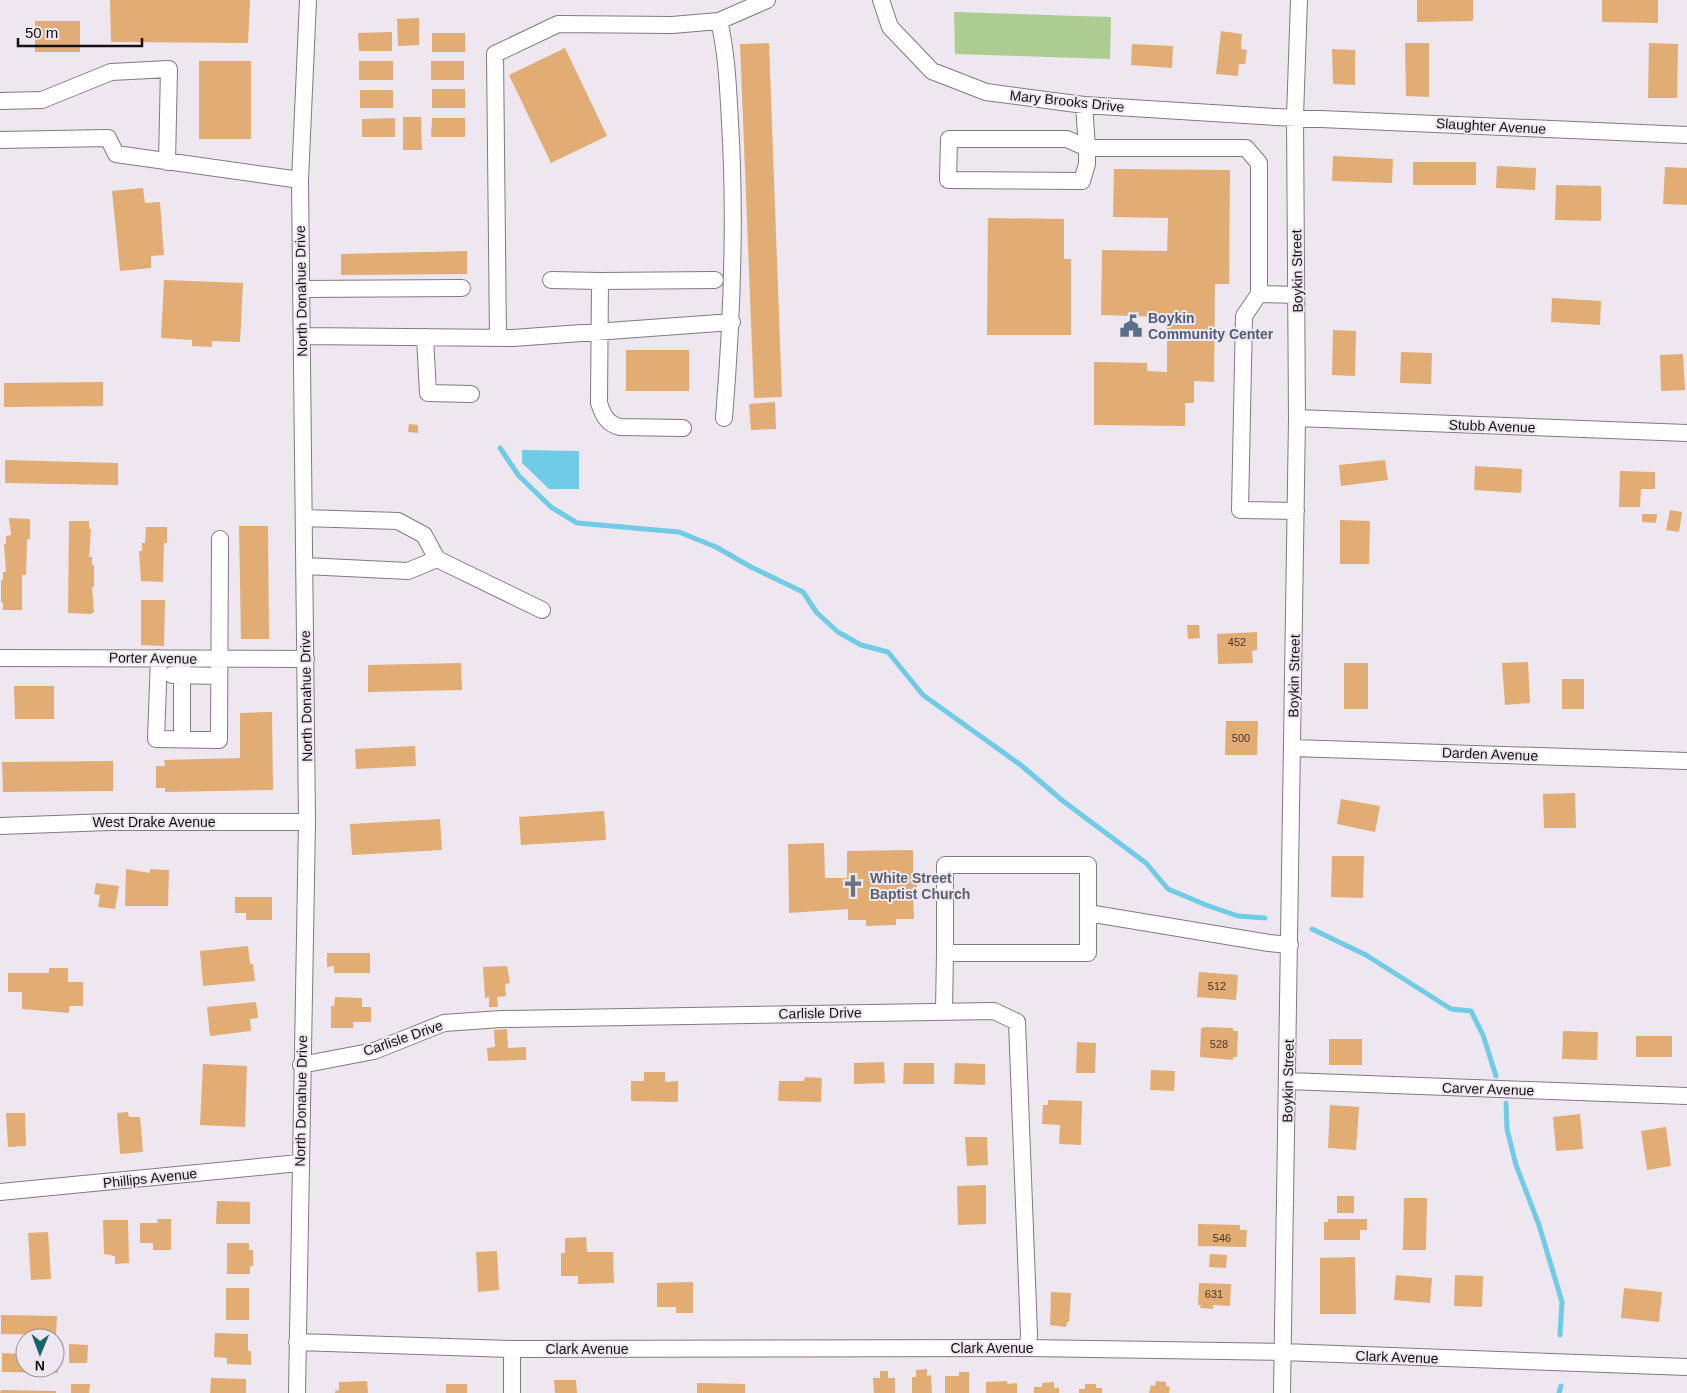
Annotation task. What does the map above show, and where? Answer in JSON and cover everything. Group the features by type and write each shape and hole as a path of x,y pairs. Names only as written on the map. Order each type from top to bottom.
{"street":[{"name":"North Donahue Drive","path":"297,1393 299,1163 307,822 300,180 308,0"},
{"path":"498,338 495,54 558,24 672,25 719,21 767,0"},
{"name":"Mary Brooks Drive","path":"881,0 890,27 932,71 986,92 1084,105 1296,117"},
{"name":"Boykin Street","path":"1282,1393 1293,748 1297,418 1296,117 1300,0"},
{"path":"719,21 725,46 732,155 732,322 724,418"},
{"path":"0,101 42,100 112,72 169,69 168,162"},
{"path":"1084,105 1087,148 1087,164 1082,180 948,180 949,139 1067,139 1087,148 1246,148 1259,163 1259,294 1244,316 1240,510 1296,511"},
{"name":"Slaughter Avenue","path":"1296,117 1687,134"},
{"path":"0,140 108,138 116,154 300,180"},
{"path":"551,280 715,280"},
{"path":"600,281 600,403 604,416 612,425 620,427 683,428"},
{"path":"301,289 462,288"},
{"path":"1259,294 1297,295"},
{"path":"302,336 498,338 732,322"},
{"path":"426,337 428,393 471,394"},
{"name":"Stubb Avenue","path":"1297,418 1687,433"},
{"path":"304,518 398,521 424,535 437,559 542,610"},
{"path":"159,658 156,739 219,740 220,539"},
{"path":"305,566 408,571 437,559"},
{"name":"Porter Avenue","path":"0,658 306,659"},
{"path":"182,659 182,740"},
{"path":"158,675 219,676"},
{"name":"Darden Avenue","path":"1293,748 1687,761"},
{"name":"West Drake Avenue","path":"0,826 109,822 307,822"},
{"path":"944,1010 945,865 1088,865 1088,953 945,953"},
{"path":"1088,914 1290,945"},
{"name":"Carlisle Drive","path":"301,1065 374,1051 444,1023 501,1019 944,1010 994,1011 1017,1022 1028,1348"},
{"name":"Carver Avenue","path":"1288,1082 1687,1096"},
{"name":"Phillips Avenue","path":"0,1192 299,1163"},
{"name":"Clark Avenue","path":"297,1342 512,1349 1028,1348 1283,1352 1687,1367"},
{"path":"512,1349 512,1393"}],"green space":[{"path":"954,12 1111,17 1110,59 955,54"}],"water":[{"path":"522,450 579,451 579,489 549,489 522,463"}],"building":[{"path":"110,0 250,0 248,43 111,42"},
{"path":"1417,0 1473,0 1473,21 1417,22"},
{"path":"1602,0 1658,0 1658,23 1602,22"},
{"path":"419,18 419,45 398,46 397,19"},
{"path":"35,21 80,21 80,52 35,52"},
{"path":"1221,31 1242,34 1241,49 1247,50 1245,64 1239,64 1238,76 1216,74"},
{"path":"392,32 392,51 359,51 358,33"},
{"path":"432,33 465,33 465,52 432,52"},
{"path":"769,43 782,397 754,398 740,44"},
{"path":"1405,43 1429,43 1429,97 1406,96"},
{"path":"1649,43 1678,44 1677,98 1648,98"},
{"path":"1132,44 1173,46 1172,68 1131,65"},
{"path":"565,48 607,136 551,163 509,75"},
{"path":"1332,49 1355,50 1355,85 1333,84"},
{"path":"199,61 251,61 251,139 199,139"},
{"path":"359,61 393,61 393,80 359,80"},
{"path":"431,61 464,61 464,80 431,80"},
{"path":"432,89 465,89 465,108 432,108"},
{"path":"360,90 393,90 393,108 360,108"},
{"path":"403,117 421,117 422,150 403,150"},
{"path":"395,118 395,137 362,137 362,119"},
{"path":"432,118 465,118 465,137 431,137"},
{"path":"1333,156 1393,159 1392,183 1332,181"},
{"path":"1413,162 1476,162 1476,185 1413,185"},
{"path":"1497,166 1536,168 1535,190 1496,188"},
{"path":"1665,167 1687,168 1687,205 1663,204"},
{"path":"1114,169 1230,170 1229,284 1215,284 1214,382 1194,381 1194,403 1185,403 1185,426 1094,425 1094,362 1147,363 1147,371 1167,372 1167,317 1101,315 1102,250 1167,251 1168,218 1113,217"},
{"path":"1556,185 1601,186 1601,221 1555,220"},
{"path":"143,188 145,203 160,202 164,255 151,256 151,268 120,271 112,191"},
{"path":"988,218 1064,219 1064,259 1071,259 1071,335 987,335"},
{"path":"467,251 467,274 341,275 341,254"},
{"path":"164,280 243,283 240,342 212,341 212,347 192,346 192,340 161,338"},
{"path":"1552,298 1601,301 1600,325 1551,322"},
{"path":"1333,330 1356,331 1355,376 1332,375"},
{"path":"626,350 689,350 689,391 626,391"},
{"path":"1401,352 1432,353 1431,384 1400,383"},
{"path":"1683,354 1685,390 1661,391 1660,355"},
{"path":"103,382 103,406 4,407 4,383"},
{"path":"775,402 776,429 751,430 749,404"},
{"path":"409,424 418,425 418,433 408,432"},
{"path":"5,460 118,463 118,485 5,483"},
{"path":"1385,460 1388,480 1341,486 1339,465"},
{"path":"1475,466 1522,469 1521,493 1474,490"},
{"path":"1620,471 1655,472 1655,489 1641,489 1640,507 1619,507"},
{"path":"1670,510 1682,512 1679,532 1666,530"},
{"path":"1642,514 1657,514 1656,523 1642,522"},
{"path":"9,518 30,519 30,539 27,539 26,575 22,575 22,610 3,610 3,603 1,602 1,580 3,580 3,572 6,572 4,544 6,544 6,536 11,535"},
{"path":"1340,520 1370,521 1369,564 1340,564"},
{"path":"69,521 89,521 89,529 91,529 89,557 92,557 92,565 94,565 94,587 92,587 94,612 91,614 68,613"},
{"path":"239,526 268,526 269,639 241,639"},
{"path":"146,527 167,527 167,543 164,543 163,582 141,581 139,551 142,551 142,543 145,543"},
{"path":"141,600 165,600 164,646 141,645"},
{"path":"1187,625 1199,625 1200,638 1188,639"},
{"path":"1257,632 1257,650 1252,651 1253,663 1218,664 1217,634"},
{"path":"1528,662 1530,703 1505,705 1502,663"},
{"path":"461,663 462,690 368,692 368,665"},
{"path":"1344,663 1368,663 1368,709 1344,709"},
{"path":"1562,679 1584,679 1584,709 1562,709"},
{"path":"14,686 54,686 54,719 15,719"},
{"path":"272,712 273,790 165,792 165,788 156,788 156,766 165,766 164,760 240,758 240,713"},
{"path":"1226,721 1258,721 1257,755 1225,755"},
{"path":"415,746 416,766 356,769 355,749"},
{"path":"113,761 113,791 3,792 2,762"},
{"path":"1575,793 1576,828 1544,828 1543,794"},
{"path":"1341,799 1380,806 1375,832 1337,824"},
{"path":"604,811 606,840 521,845 519,817"},
{"path":"440,819 442,850 352,855 350,824"},
{"name":"White Street Baptist Church","path":"824,843 825,878 847,878 847,851 913,850 913,877 917,876 917,894 913,895 914,919 896,919 896,925 866,926 866,920 848,920 848,909 789,913 788,844"},
{"path":"1332,856 1364,856 1363,898 1331,897"},
{"path":"126,869 150,873 150,869 169,870 168,906 125,906"},
{"path":"96,883 119,886 115,909 98,907 100,895 94,894"},
{"path":"235,897 272,897 272,920 246,920 246,913 235,913"},
{"path":"248,946 250,964 253,964 255,981 203,986 200,951"},
{"path":"327,953 370,953 370,973 334,973 334,966 327,967"},
{"path":"507,966 510,983 505,984 506,996 497,997 498,1007 489,1007 489,997 485,998 483,967"},
{"path":"49,968 68,968 68,982 83,982 83,1006 69,1006 69,1013 22,1009 22,992 8,992 8,973 49,973"},
{"path":"1199,972 1238,975 1236,1000 1197,997"},
{"path":"335,997 362,998 362,1007 371,1007 371,1022 353,1022 353,1028 331,1028 331,1006 334,1006"},
{"path":"256,1002 258,1018 250,1019 251,1031 210,1036 207,1007"},
{"path":"1201,1028 1233,1028 1233,1031 1238,1031 1237,1057 1233,1057 1233,1060 1200,1057"},
{"path":"507,1029 508,1048 526,1047 526,1060 488,1061 487,1048 495,1047 494,1030"},
{"path":"1563,1031 1598,1032 1597,1060 1562,1059"},
{"path":"1636,1036 1672,1036 1672,1057 1636,1057"},
{"path":"1329,1039 1362,1039 1362,1065 1329,1065"},
{"path":"1077,1042 1096,1043 1095,1073 1076,1073"},
{"path":"884,1062 885,1083 854,1084 854,1063"},
{"path":"904,1063 934,1063 934,1084 903,1084"},
{"path":"955,1063 985,1064 985,1085 954,1084"},
{"path":"203,1064 247,1066 245,1127 200,1125"},
{"path":"1151,1070 1175,1071 1174,1091 1150,1090"},
{"path":"644,1072 665,1072 665,1082 678,1081 678,1102 631,1101 631,1081 644,1081"},
{"path":"805,1077 822,1078 821,1102 778,1101 779,1081 804,1081"},
{"path":"1048,1100 1082,1101 1081,1145 1059,1144 1060,1125 1042,1124 1043,1105 1048,1105"},
{"path":"1330,1105 1359,1107 1356,1150 1328,1148"},
{"path":"128,1112 129,1117 140,1117 143,1152 120,1154 117,1113"},
{"path":"6,1113 25,1113 26,1146 8,1147"},
{"path":"1580,1114 1583,1149 1556,1151 1553,1117"},
{"path":"1666,1127 1671,1166 1647,1170 1641,1131"},
{"path":"965,1137 987,1137 988,1165 967,1166"},
{"path":"986,1185 986,1224 958,1225 957,1186"},
{"path":"1337,1196 1354,1196 1354,1213 1337,1213"},
{"path":"1404,1198 1427,1198 1426,1250 1403,1250"},
{"path":"217,1201 250,1202 250,1224 216,1224"},
{"path":"157,1219 171,1219 171,1250 153,1250 153,1243 140,1243 140,1223 158,1223"},
{"path":"1328,1219 1367,1219 1367,1230 1360,1230 1360,1240 1324,1240 1324,1222 1328,1222"},
{"path":"103,1220 128,1220 129,1263 115,1264 115,1256 104,1254"},
{"path":"1198,1224 1240,1225 1240,1230 1247,1230 1246,1247 1198,1246"},
{"path":"48,1232 51,1279 31,1280 28,1233"},
{"path":"586,1237 587,1252 613,1252 614,1283 578,1284 578,1276 561,1276 561,1253 565,1253 565,1238"},
{"path":"227,1243 249,1243 249,1250 253,1250 253,1266 250,1266 250,1274 227,1274"},
{"path":"497,1251 499,1290 478,1292 476,1252"},
{"path":"1210,1254 1227,1255 1226,1268 1209,1267"},
{"path":"1355,1257 1356,1314 1320,1314 1320,1258"},
{"path":"1396,1275 1432,1278 1430,1303 1394,1300"},
{"path":"1455,1275 1483,1276 1482,1307 1454,1306"},
{"path":"693,1282 693,1313 676,1313 676,1307 657,1307 657,1283"},
{"path":"1199,1283 1231,1284 1230,1306 1213,1305 1213,1309 1200,1308 1201,1305 1198,1305"},
{"path":"226,1288 249,1288 249,1320 226,1320"},
{"path":"1624,1288 1662,1292 1659,1322 1621,1318"},
{"path":"1051,1292 1071,1293 1069,1322 1067,1322 1066,1327 1050,1325"},
{"path":"1,1315 57,1316 56,1328 15,1328 15,1334 1,1334"},
{"path":"215,1333 248,1334 248,1351 251,1351 251,1365 227,1364 227,1358 214,1357"},
{"path":"69,1344 88,1345 87,1363 69,1363"},
{"path":"2,1353 15,1354 15,1372 2,1372"},
{"path":"927,1369 927,1376 931,1375 932,1393 912,1393 912,1377 916,1377 916,1370"},
{"path":"880,1371 888,1371 888,1378 895,1378 895,1393 874,1393 873,1378 880,1378"},
{"path":"959,1372 969,1372 969,1393 945,1393 945,1376 959,1376"},
{"path":"211,1378 246,1379 246,1393 210,1393"},
{"path":"554,1380 576,1380 577,1393 555,1393"},
{"path":"367,1381 368,1393 335,1393 335,1391 339,1390 339,1382"},
{"path":"1007,1381 1007,1384 1017,1383 1017,1393 986,1393 986,1382"},
{"path":"1156,1381 1166,1382 1166,1386 1170,1387 1169,1393 1149,1393 1151,1385 1155,1386"},
{"path":"1054,1382 1054,1388 1059,1388 1059,1393 1034,1393 1034,1387 1042,1387 1042,1383"},
{"path":"697,1383 745,1384 745,1393 697,1393"},
{"path":"71,1384 90,1384 89,1393 71,1393"},
{"path":"446,1384 467,1384 467,1393 446,1393"},
{"path":"1085,1384 1096,1384 1096,1388 1102,1388 1102,1393 1079,1393 1079,1389 1085,1389"},
{"path":"1,1390 56,1391 56,1393 0,1393"}],"waterway":[{"path":"500,448 519,476 551,507 577,523 679,532 716,547 751,567 803,592 817,613 838,632 861,645 888,652 923,695 1022,766 1063,801 1146,863 1168,889 1238,916 1265,918"},
{"path":"1312,929 1366,955 1451,1009 1471,1011 1483,1035 1496,1076"},
{"path":"1506,1103 1507,1129 1516,1165 1539,1225 1562,1302 1560,1335"},
{"path":"1559,1393 1561,1386"}],"place":[{"name":"Boykin Community Center","path":"1131,326"},
{"name":"White Street Baptist Church","path":"853,886"}]}
